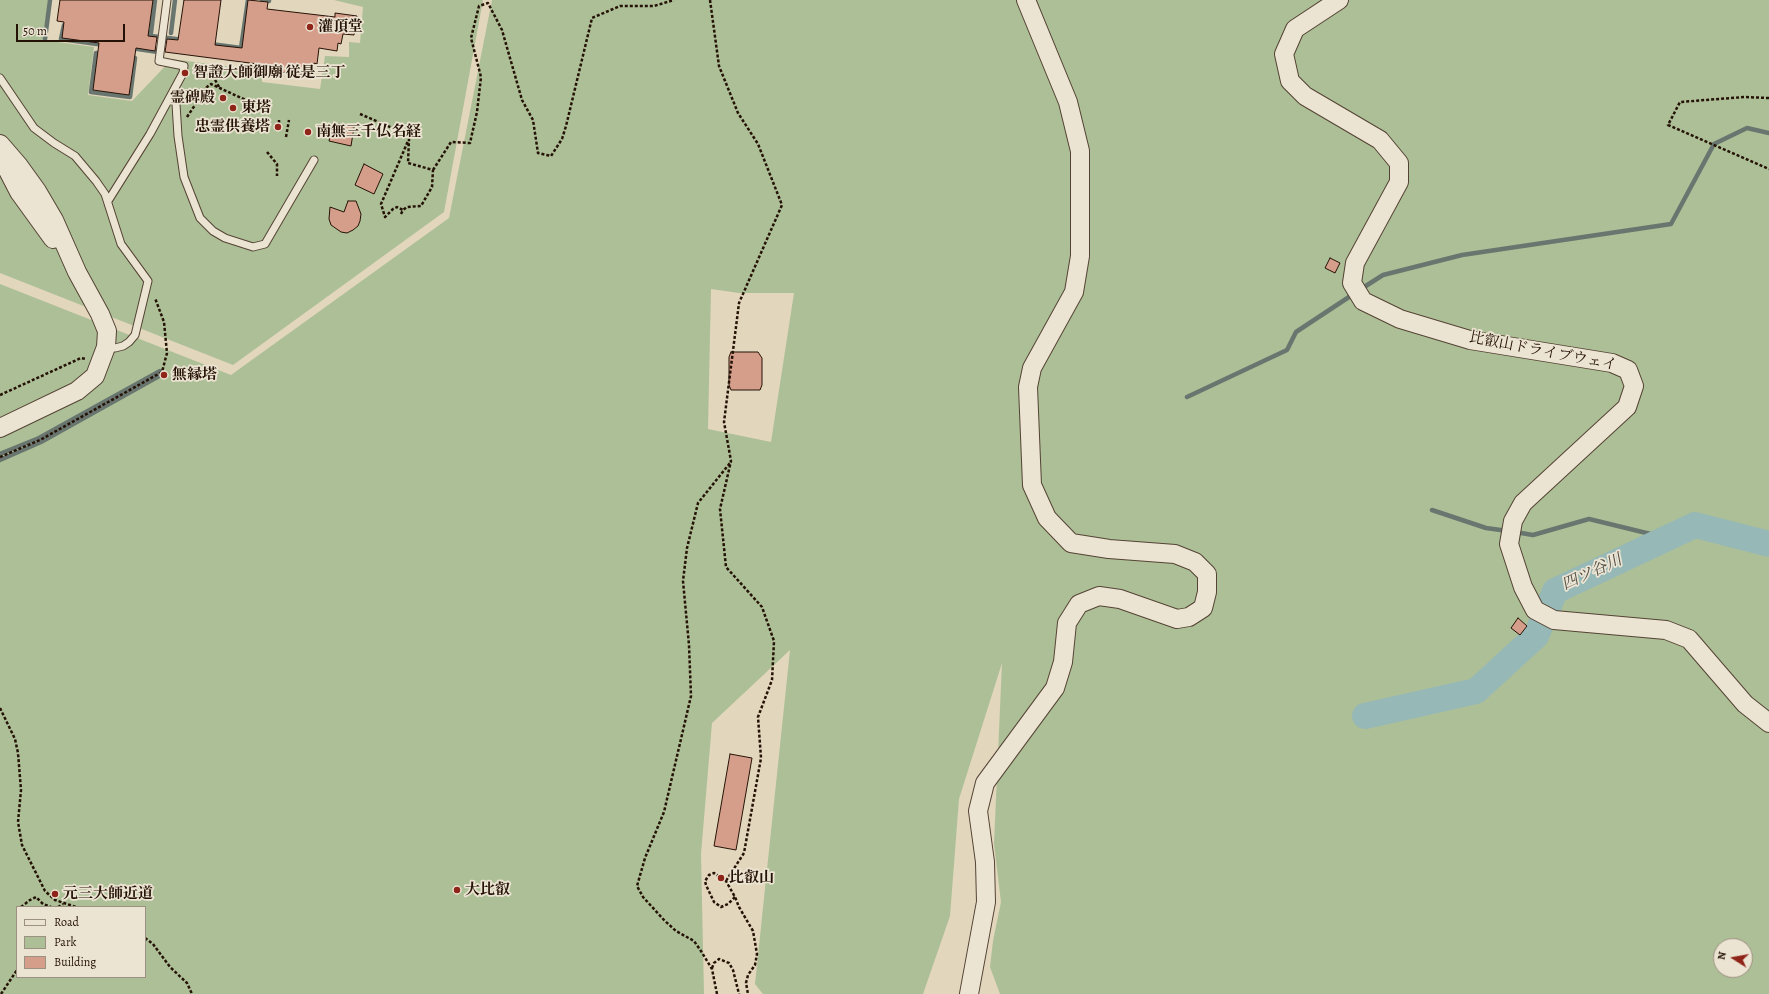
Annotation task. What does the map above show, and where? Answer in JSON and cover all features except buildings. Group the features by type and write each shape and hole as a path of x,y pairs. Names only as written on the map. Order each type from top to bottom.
{"street":[{"path":"969,994 986,902 985,862 978,811 985,783 1054,688 1063,662 1067,623 1079,604 1099,596 1120,599 1177,619 1189,617 1203,608 1208,592 1207,574 1195,562 1175,554 1109,549 1071,543 1047,518 1032,484 1028,387 1032,368 1074,292 1080,256 1080,151 1068,102 1026,0"},
{"name":"比叡山ドライブウェイ","path":"1339,0 1295,29 1284,54 1290,81 1305,96 1380,140 1399,163 1399,182 1355,263 1352,283 1362,300 1400,319 1470,340 1612,362 1628,370 1634,386 1627,406 1523,503 1513,521 1510,541 1523,587 1535,610 1554,620 1666,630 1689,639 1745,704 1769,723"},
{"path":"0,144 19,166 37,191 54,220 77,272 100,314 107,331 103,354 95,376 77,391 0,428"},
{"path":"0,155 19,192 77,272"}],"lane":[{"path":"108,201 150,134 183,73 184,66 159,61 167,0"},
{"path":"0,78 34,128 75,156 96,181 108,201 121,244 148,281 135,336 123,346 103,354"},
{"path":"175,88 178,134 184,177 200,218 213,231 253,247 265,244 314,160"}],"path":[{"path":"401,214 406,207 421,206 432,187 433,170 451,142 470,143 477,112 482,77 471,38 479,6 488,3 502,30 522,100 533,120 538,153 551,156 562,139 566,126 592,18 620,6 654,6 674,0"},
{"path":"710,0 719,66 738,113 758,144 782,205 739,303 724,422 731,461 720,509 726,567 762,607 774,641 772,680 758,717 761,758 744,853 726,881"},
{"path":"184,66 192,67 213,76 219,87"},
{"path":"178,134 207,87 211,84 250,102"},
{"path":"1769,98 1744,97 1680,102 1668,125 1769,169"},
{"path":"360,114 404,133 409,139 408,163 433,170"},
{"path":"286,137 289,120"},
{"path":"403,210 398,207 393,209 385,217 381,204 409,139"},
{"path":"267,152 277,164 277,176"},
{"path":"0,395 81,358 103,354"},
{"path":"717,994 712,969 694,941 676,931 664,920 643,897 637,886 645,858 664,812 691,696 689,645 683,581 688,548 698,503 731,461"},
{"path":"0,708 15,739 18,753 21,790 18,822 22,845 45,891 55,900 72,906"},
{"path":"735,897 728,904 721,907 714,902 710,896 706,881 709,875 714,873 726,881 735,897 753,931 757,954 756,965 748,975 747,979 748,994"},
{"path":"22,906 36,897 43,904 48,906"},
{"path":"60,906 64,904"},
{"path":"146,939 153,944 170,967 187,984 192,994"},
{"path":"712,969 714,962 719,959 729,963 733,970 739,994"},
{"path":"1,994 16,972"}],"green space":[{"name":"東塔","path":"0,0 48,0 43,40 94,47 88,95 132,101 172,59 262,71 262,82 320,89 325,56 349,57 349,42 360,43 363,7 334,0 483,0 444,212 233,365 0,273"},
{"path":"492,0 1769,0 1769,994 1000,994 990,967 993,941 1001,902 994,844 1002,663 959,799 950,916 923,994 763,994 755,984 790,650 712,723 701,854 704,994 0,994 0,284 231,375 449,218","holes":["711,289 739,293 794,293 771,442 708,429"]}],"waterway":[{"path":"45,39 50,0"},
{"path":"145,32 151,33 155,0"},
{"path":"171,33 175,0"},
{"path":"211,44 241,48 248,0"},
{"path":"262,0 269,1"},
{"path":"69,25 64,25 61,39 104,45"},
{"path":"143,35 184,40"},
{"path":"131,48 158,52"},
{"path":"101,50 100,53 96,53 91,92 130,97 135,58 131,56"},
{"path":"1361,289 1383,275 1462,255 1671,224 1714,144 1747,128 1769,133"},
{"path":"1187,397 1287,350 1296,332 1355,293"},
{"path":"0,454 39,438 160,371"},
{"path":"0,460 41,442 161,375"},
{"path":"1432,510 1486,528 1508,531"},
{"path":"1515,532 1533,535 1589,519 1667,538"},
{"name":"四ツ谷川","path":"1365,716 1476,691 1536,636 1555,591 1695,525 1769,544"}],"place":[{"name":"灌頂堂","path":"310,27"},
{"name":"智證大師御廟 従是三丁","path":"185,73"},
{"name":"霊碑殿","path":"223,98"},
{"name":"東塔","path":"233,108"},
{"name":"忠霊供養塔","path":"278,127"},
{"name":"南無三千仏名経","path":"308,132"},
{"name":"無縁塔","path":"164,375"},
{"name":"比叡山","path":"721,878"},
{"name":"大比叡","path":"457,890"},
{"name":"元三大師近道","path":"55,894"}]}
